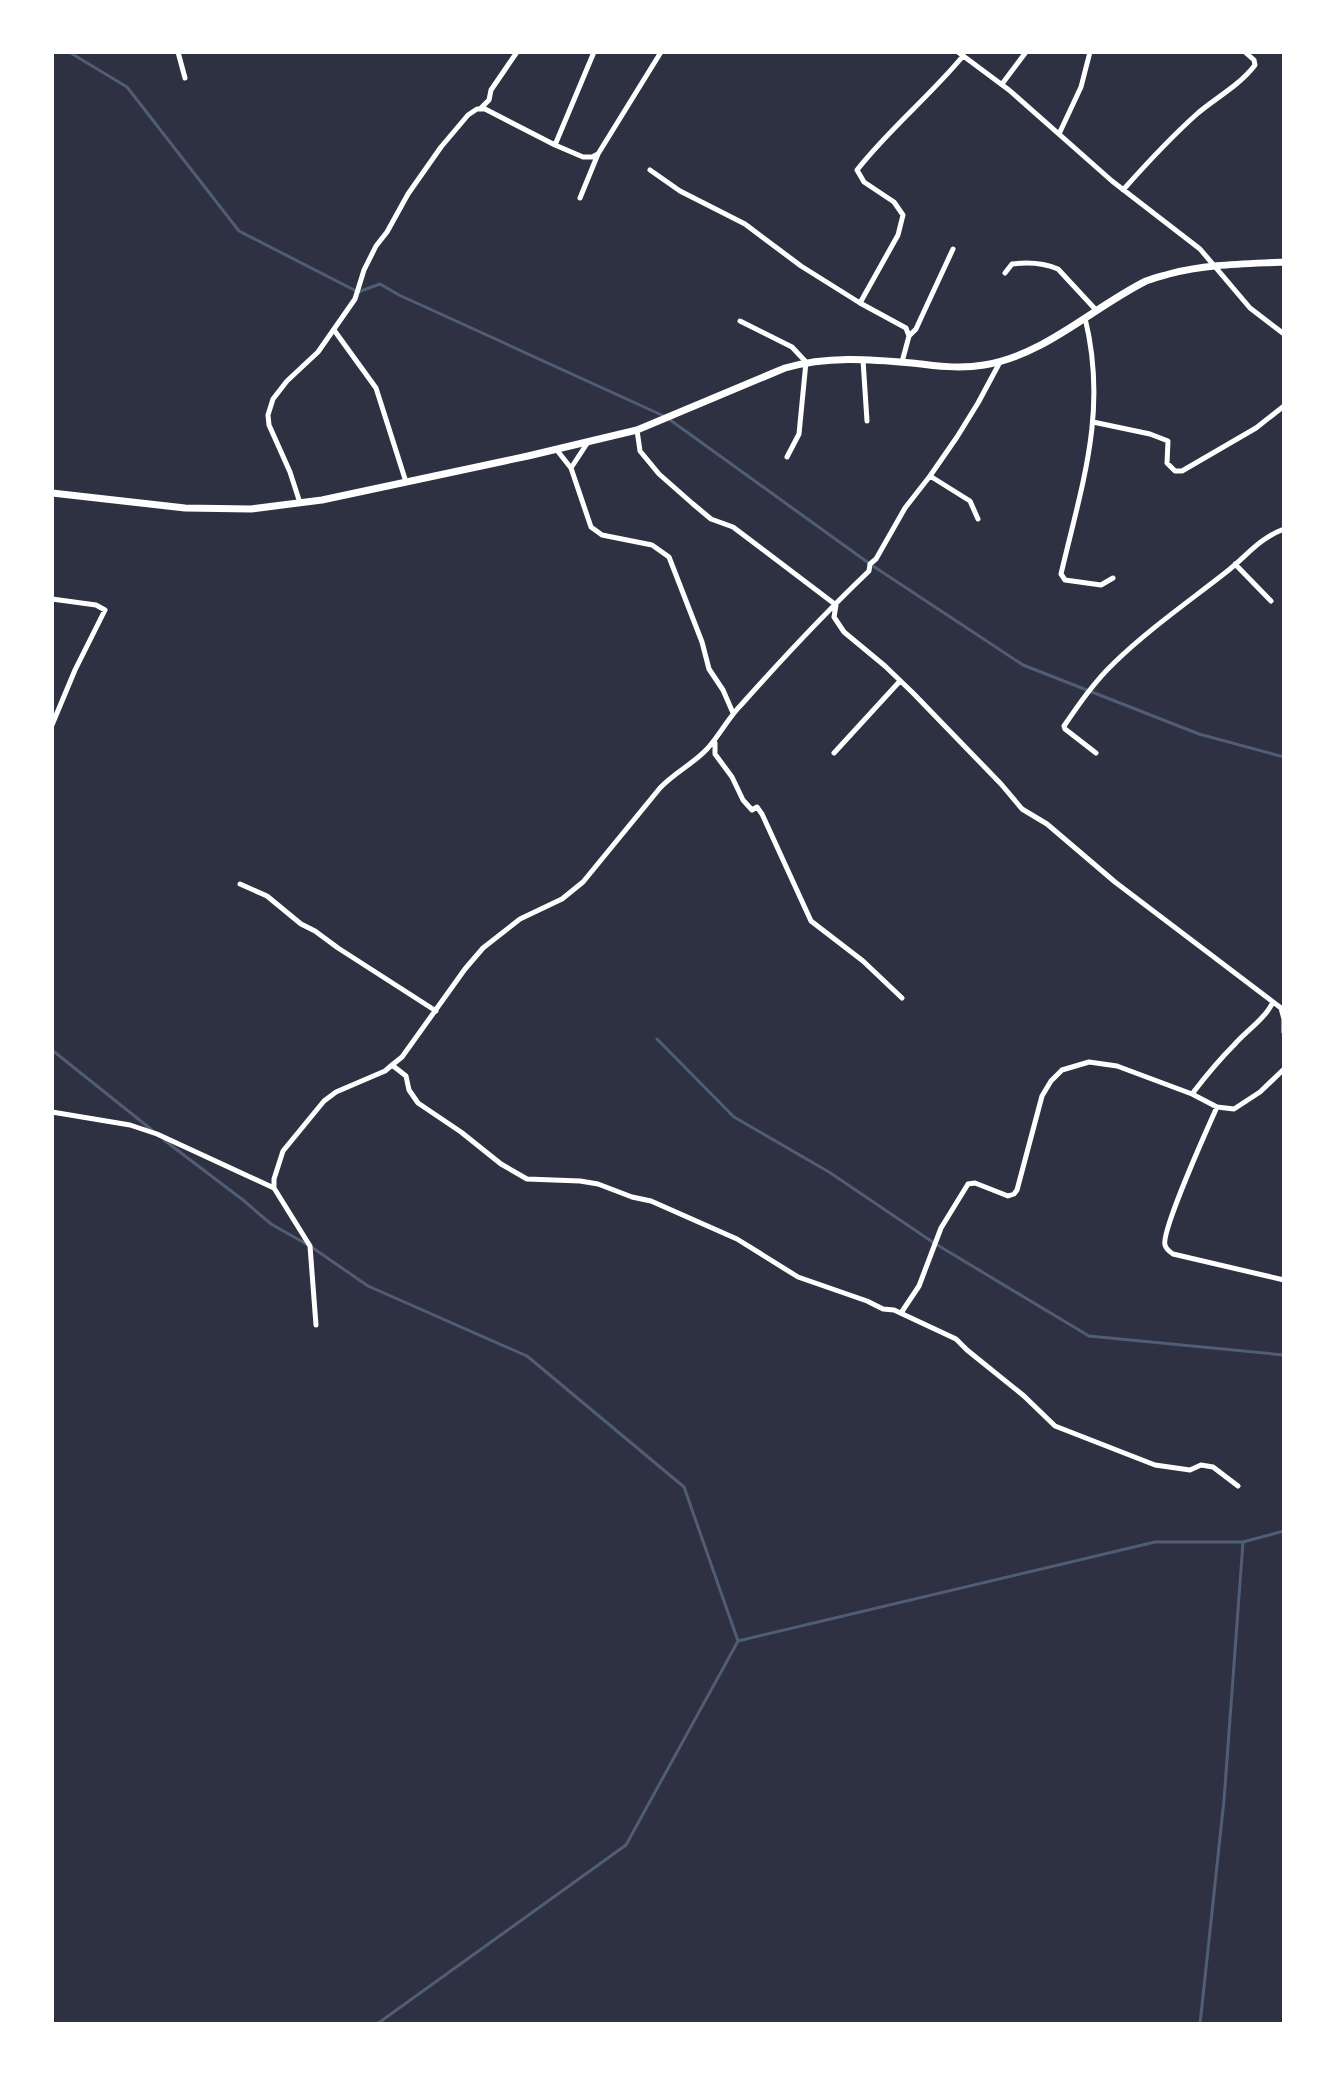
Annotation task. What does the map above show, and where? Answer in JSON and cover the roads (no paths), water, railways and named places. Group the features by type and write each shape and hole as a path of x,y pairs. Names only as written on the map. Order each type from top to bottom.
{"main road":[{"path":"52,493 185,508 251,509 300,503 637,430 806,362 863,360 956,367 985,365 1040,345 1149,280 1215,265 1284,262"}],"street":[{"path":"178,52 185,78"},
{"path":"300,503 269,425 269,408 281,388 310,361 334,330 355,299 372,252 408,194 468,115 481,109 489,100 491,90 517,52"},
{"path":"555,145 594,52"},
{"path":"580,198 598,154 661,52"},
{"path":"1002,84 1026,52"},
{"path":"1059,134 1081,87 1090,52"},
{"path":"1123,190 1200,111 1250,72 1255,65 1254,60 1245,52"},
{"path":"860,303 898,235 903,215 894,202 864,182 857,170 872,150 924,100 960,54 1002,84 1123,190 1186,237 1215,265 1250,308 1284,334"},
{"path":"481,109 583,157 598,154"},
{"path":"650,170 680,191 745,224 801,266 906,328 909,336"},
{"path":"902,362 909,336 916,329 953,249"},
{"path":"1005,273 1012,264 1039,264 1058,269 1096,310"},
{"path":"1085,317 1094,367 1093,422 1090,448 1061,574 1065,580 1101,585 1113,578"},
{"path":"740,321 792,347 806,362 799,434 787,457"},
{"path":"334,330 376,388 406,482"},
{"path":"863,360 867,421"},
{"path":"316,1325 310,1246 274,1188 283,1151 324,1101 336,1092 385,1071 402,1057 483,948 520,919 562,899 583,882 653,795 670,777 704,753 733,713 869,571 870,564 876,559 905,508 978,403 1000,361"},
{"path":"1093,422 1168,441 1167,463 1175,471 1182,471 1256,428 1284,406"},
{"path":"637,430 640,451 659,474 693,504 711,519 733,527 836,605"},
{"path":"571,468 588,442"},
{"path":"556,449 571,468 591,527 602,535 652,545 669,557 702,642 709,669 733,713"},
{"path":"930,476 970,501 978,519"},
{"path":"1096,753 1064,726 1082,700 1113,664 1258,543 1284,529"},
{"path":"1235,564 1271,601"},
{"path":"52,599 96,605 105,610 52,725"},
{"path":"836,605 834,617 844,632 885,666 1022,809 1047,824 1115,882 1281,1008 1284,1012 1284,1032"},
{"path":"834,753 900,681"},
{"path":"715,740 715,754 732,777 743,800 752,810 757,807 762,814 811,921 863,961 902,998"},
{"path":"240,884 267,896 301,924 436,1011"},
{"path":"1192,1094 1273,1002"},
{"path":"901,1313 919,1286 941,1228 968,1184 975,1183 1008,1196 1017,1190 1042,1096 1062,1070 1089,1062 1117,1066 1192,1094 1217,1107 1234,1109 1260,1092 1284,1069"},
{"path":"392,1065 406,1076 409,1090 418,1103 501,1164 527,1179 580,1181 651,1201 737,1239 798,1277 883,1309 894,1310 956,1339 1055,1426 1155,1465 1190,1470 1201,1465 1213,1467 1238,1486"},
{"path":"1217,1107 1180,1195 1165,1248 1183,1257 1284,1280"},
{"path":"52,1112 130,1125 157,1134 274,1188"}],"waterway":[{"path":"69,52 127,87 239,231 358,292 380,284 666,417 870,564 1023,665 1199,734 1284,757"},
{"path":"657,1039 734,1117 829,1172 934,1243 1089,1336 1284,1355"},
{"path":"52,1050 152,1130"},
{"path":"164,1140 271,1224 310,1246 368,1286 527,1356 684,1487 738,1641"},
{"path":"377,2024 626,1845 738,1641 1155,1542 1243,1542 1284,1531"},
{"path":"1200,2024 1224,1800 1243,1542"}]}
